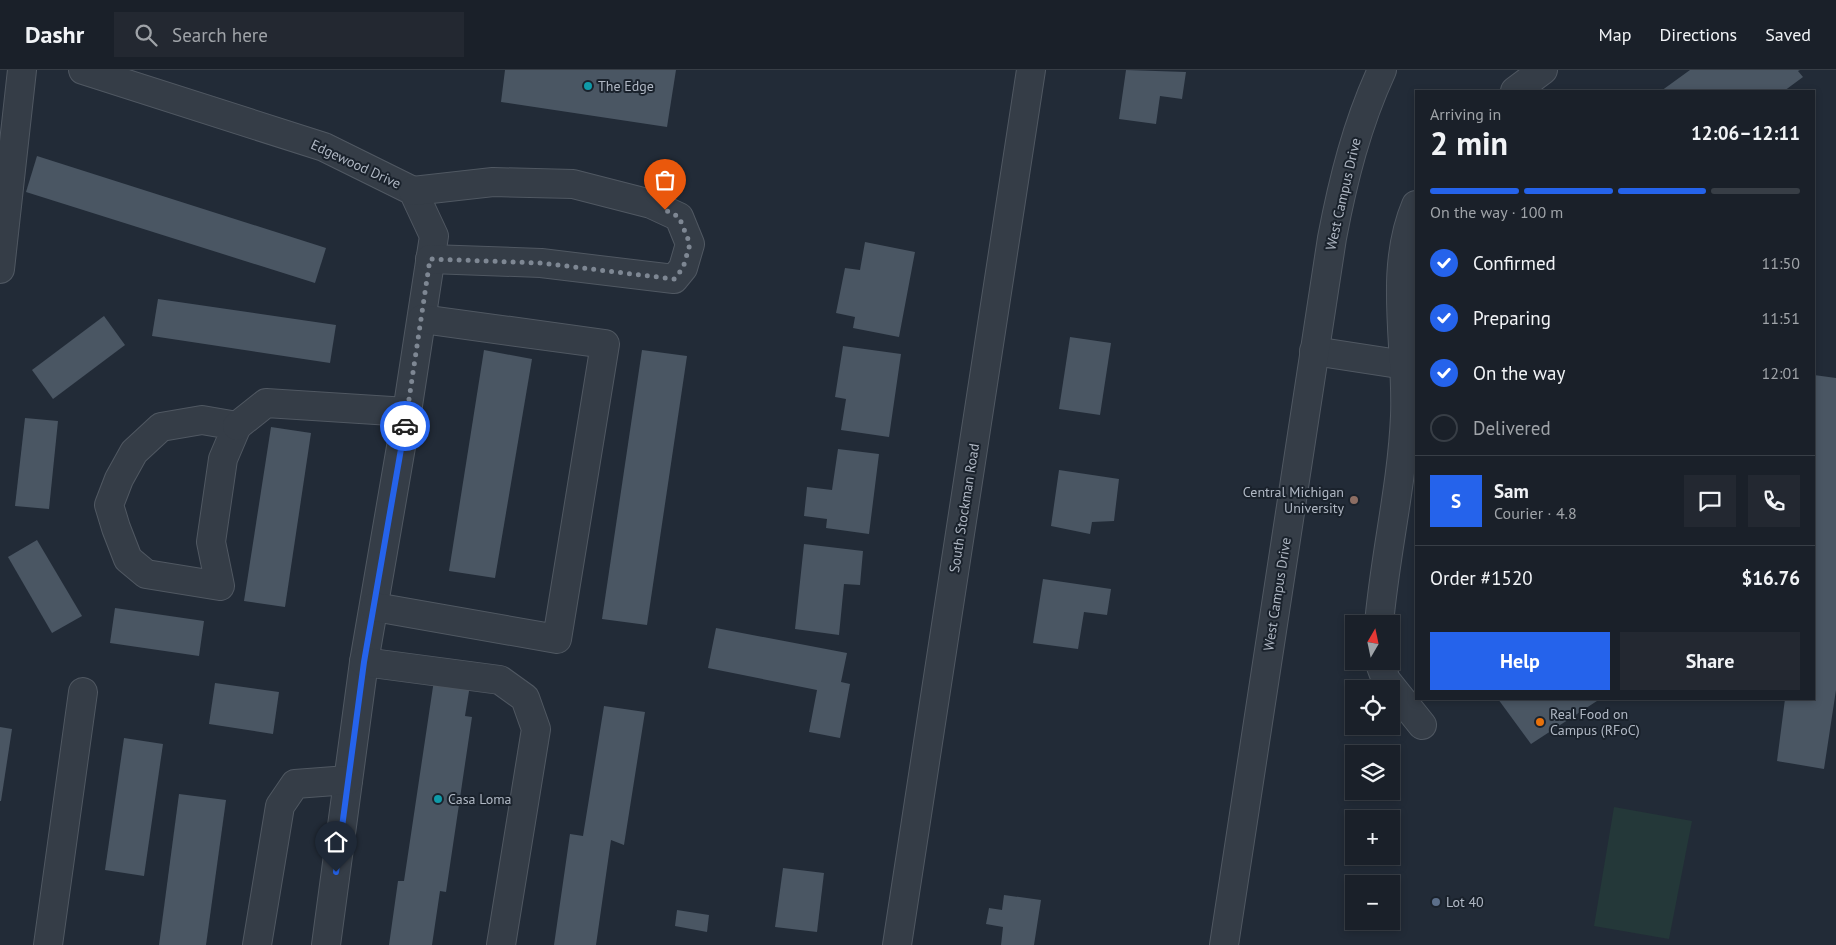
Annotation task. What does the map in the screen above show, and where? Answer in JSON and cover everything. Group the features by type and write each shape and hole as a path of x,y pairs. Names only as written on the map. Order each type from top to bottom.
{"street":[{"path":"0,269 22,70"},
{"name":"Edgewood Drive","path":"83,70 324,146 413,191 434,236 375,607 364,662 326,945"},
{"name":"South Stockman Road","path":"897,945 1031,70"},
{"name":"West Campus Drive","path":"1224,945 1332,238 1342,188 1361,119 1382,70"},
{"path":"1516,90 1543,70"},
{"path":"413,191 493,182 572,184 651,204 679,217 690,244 683,268 674,279 541,263 430,259"},
{"path":"1380,615 1405,416 1401,270 1404,244 1410,218 1415,207"},
{"path":"375,607 557,639 559,629 605,344 422,319"},
{"path":"1314,350 1404,365"},
{"path":"237,426 202,420 161,427 134,452 119,479 109,505 128,559 146,574 220,586 211,542 223,459 237,426 266,403 407,412"},
{"path":"364,662 500,680 525,698 536,729 500,945"},
{"path":"1382,670 1386,680 1422,725"},
{"path":"48,945 83,692"},
{"path":"257,945 280,806 295,784 348,780"}],"green space":[{"path":"1614,807 1692,821 1669,939 1594,926"}],"building":[{"name":"The Edge","path":"505,70 676,70 667,127 501,102"},
{"path":"1126,70 1186,72 1182,99 1160,96 1156,124 1119,119"},
{"path":"1690,70 1800,70 1798,71 1803,77 1785,90 1662,90"},
{"path":"37,156 326,248 315,283 26,192"},
{"path":"865,242 915,252 899,337 853,328 855,317 836,313 845,268 860,270"},
{"path":"158,299 336,325 330,363 152,336"},
{"path":"104,316 125,345 53,399 32,370"},
{"path":"1070,337 1111,343 1100,415 1059,409"},
{"path":"843,346 901,354 889,437 841,430 846,399 835,397"},
{"path":"484,350 532,359 495,578 449,571"},
{"path":"642,350 687,356 647,625 602,619"},
{"path":"1815,375 1836,378 1836,690 1824,769 1777,761 1785,700 1815,700"},
{"path":"25,418 58,421 49,509 15,506"},
{"path":"271,427 311,433 285,607 244,601"},
{"path":"838,449 879,454 869,534 826,528 827,519 804,516 807,487 832,490"},
{"path":"1059,470 1119,479 1114,521 1092,522 1090,534 1051,526"},
{"path":"37,540 82,616 52,633 8,557"},
{"path":"804,544 863,551 860,585 844,584 839,635 795,629"},
{"path":"1043,579 1111,589 1107,615 1084,612 1078,649 1033,643"},
{"path":"115,608 204,621 199,656 110,643"},
{"path":"716,628 847,653 841,682 850,684 840,738 809,732 817,690 708,668"},
{"name":"Casa Loma","path":"434,680 470,685 465,716 472,717 446,892 440,891 432,945 389,945 398,881 404,881"},
{"path":"215,683 279,692 273,734 209,724"},
{"name":"Real Food on Campus (RFoC)","path":"1499,700 1598,700 1531,744"},
{"path":"604,706 645,712 624,845 611,840 596,945 554,945 570,834 583,836"},
{"path":"0,727 12,729 1,801 0,801"},
{"path":"124,738 163,744 144,876 105,870"},
{"path":"179,794 226,800 206,945 159,945"},
{"path":"783,868 824,873 817,932 775,927"},
{"path":"1004,895 1041,900 1034,945 1001,945 1003,927 986,924 989,908 1002,910"},
{"path":"677,910 709,915 707,932 675,926"}],"way so far":[{"path":"405,426 430,259 541,263 674,279 683,268 690,244 679,217 665,210"}],"place":[{"name":"The Edge","path":"588,86"},
{"name":"Central Michigan University","path":"1354,500"},
{"name":"Real Food on Campus (RFoC)","path":"1540,722"},
{"name":"Casa Loma","path":"438,799"},
{"name":"Lot 40","path":"1436,902"}],"route":[{"path":"336,872 364,662 405,426"}]}
